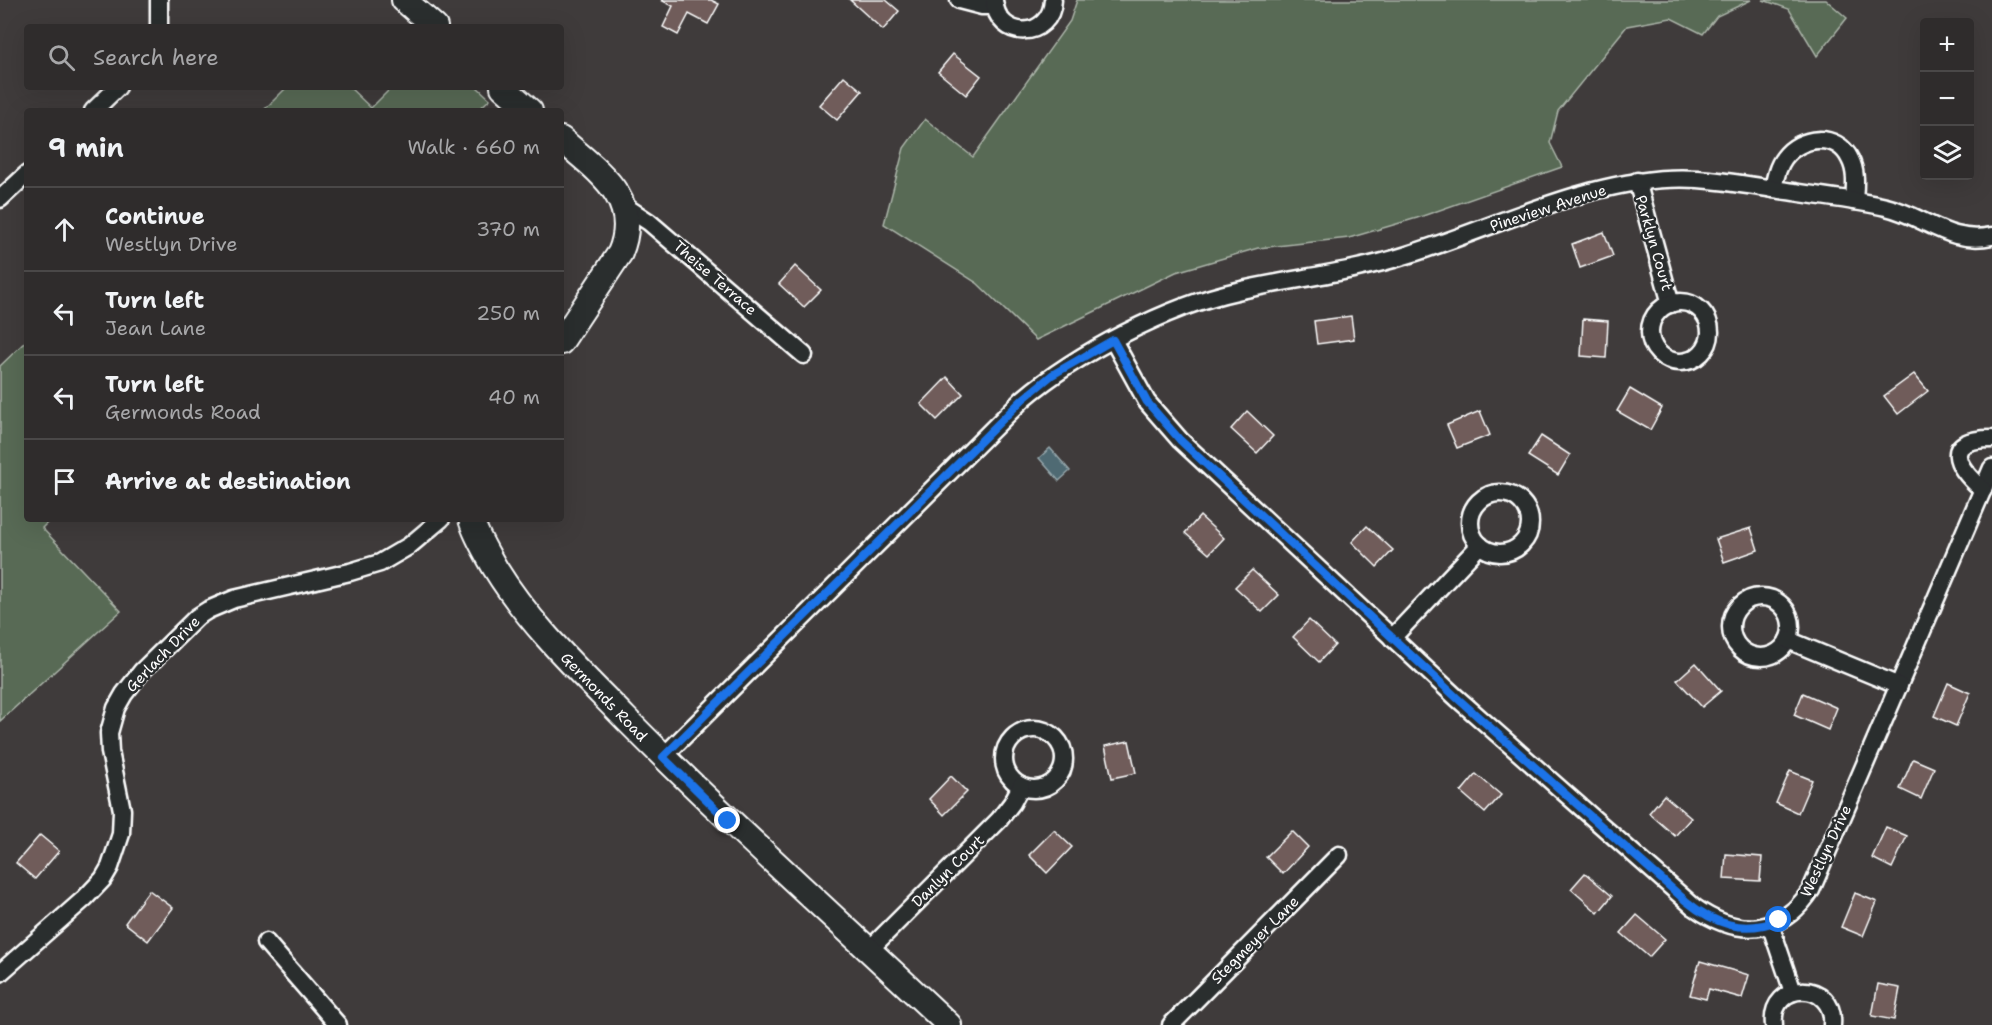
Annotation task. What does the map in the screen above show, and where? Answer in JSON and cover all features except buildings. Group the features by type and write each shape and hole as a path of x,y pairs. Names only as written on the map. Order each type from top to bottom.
{"street":[{"path":"159,0 159,24"},
{"path":"404,0 432,24"},
{"path":"959,0 982,6 994,3 997,14 1007,25 1016,29 1028,30 1037,27 1048,18 1053,0"},
{"path":"96,108 115,90"},
{"path":"506,90 527,108"},
{"path":"1773,189 1779,166 1789,152 1805,141 1821,140 1838,146 1850,158 1855,174 1854,201"},
{"path":"564,142 607,180 618,195 623,205 627,228 620,253 564,337"},
{"path":"0,199 24,177"},
{"name":"Pineview Avenue","path":"663,757 1023,399 1052,375 1113,340 1169,314 1218,296 1253,287 1341,273 1386,262 1582,194 1636,181 1698,179 1854,201 1894,209 1955,236 1973,238 1992,236"},
{"name":"Parklyn Court","path":"1636,181 1671,304"},
{"name":"Theise Terrace","path":"623,205 641,215 804,355"},
{"name":"Westlyn Drive","path":"1113,340 1140,391 1171,431 1493,731 1694,907 1712,919 1731,926 1752,928 1770,924 1797,908 1810,890 1992,468"},
{"path":"1983,490 1962,471 1957,457 1969,441 1992,439"},
{"name":"Gerlach Drive","path":"0,973 85,898 103,879 110,867 121,834 122,810 110,752 109,732 116,708 142,671 189,625 208,610 234,599 380,563 409,546 437,522"},
{"name":"Germonds Road","path":"472,522 490,559 529,615 566,658 728,821 949,1025"},
{"path":"1392,638 1480,545"},
{"path":"1788,640 1899,687"},
{"name":"Danlyn Court","path":"869,950 999,820 1022,786"},
{"name":"Stegmeyer Lane","path":"1171,1025 1339,855"},
{"path":"1770,924 1793,992"},
{"path":"266,942 338,1025"},
{"path":"1774,1025 1776,1007 1781,999 1793,992 1804,990 1822,997 1831,1010 1832,1025"}],"green space":[{"path":"1077,0 1751,0 1717,16 1703,34 1671,18 1627,26 1558,111 1550,143 1562,167 1417,218 1349,238 1258,248 1176,272 1036,340 977,283 884,224 904,148 925,119 973,157 1070,21"},
{"path":"1763,0 1826,0 1847,18 1817,56 1789,9"},
{"path":"284,90 352,90 371,108 266,108"},
{"path":"389,90 480,90 490,99 480,108 371,108"},
{"path":"24,343 24,522 48,522 42,528 121,611 0,721 0,366"}],"water":[{"path":"1050,448 1070,471 1059,481 1039,458"}],"route":[{"path":"728,821 663,757 1008,412 1052,375 1113,340 1147,402 1180,440 1493,731 1686,901 1712,919 1731,926 1752,928 1779,920"}]}
